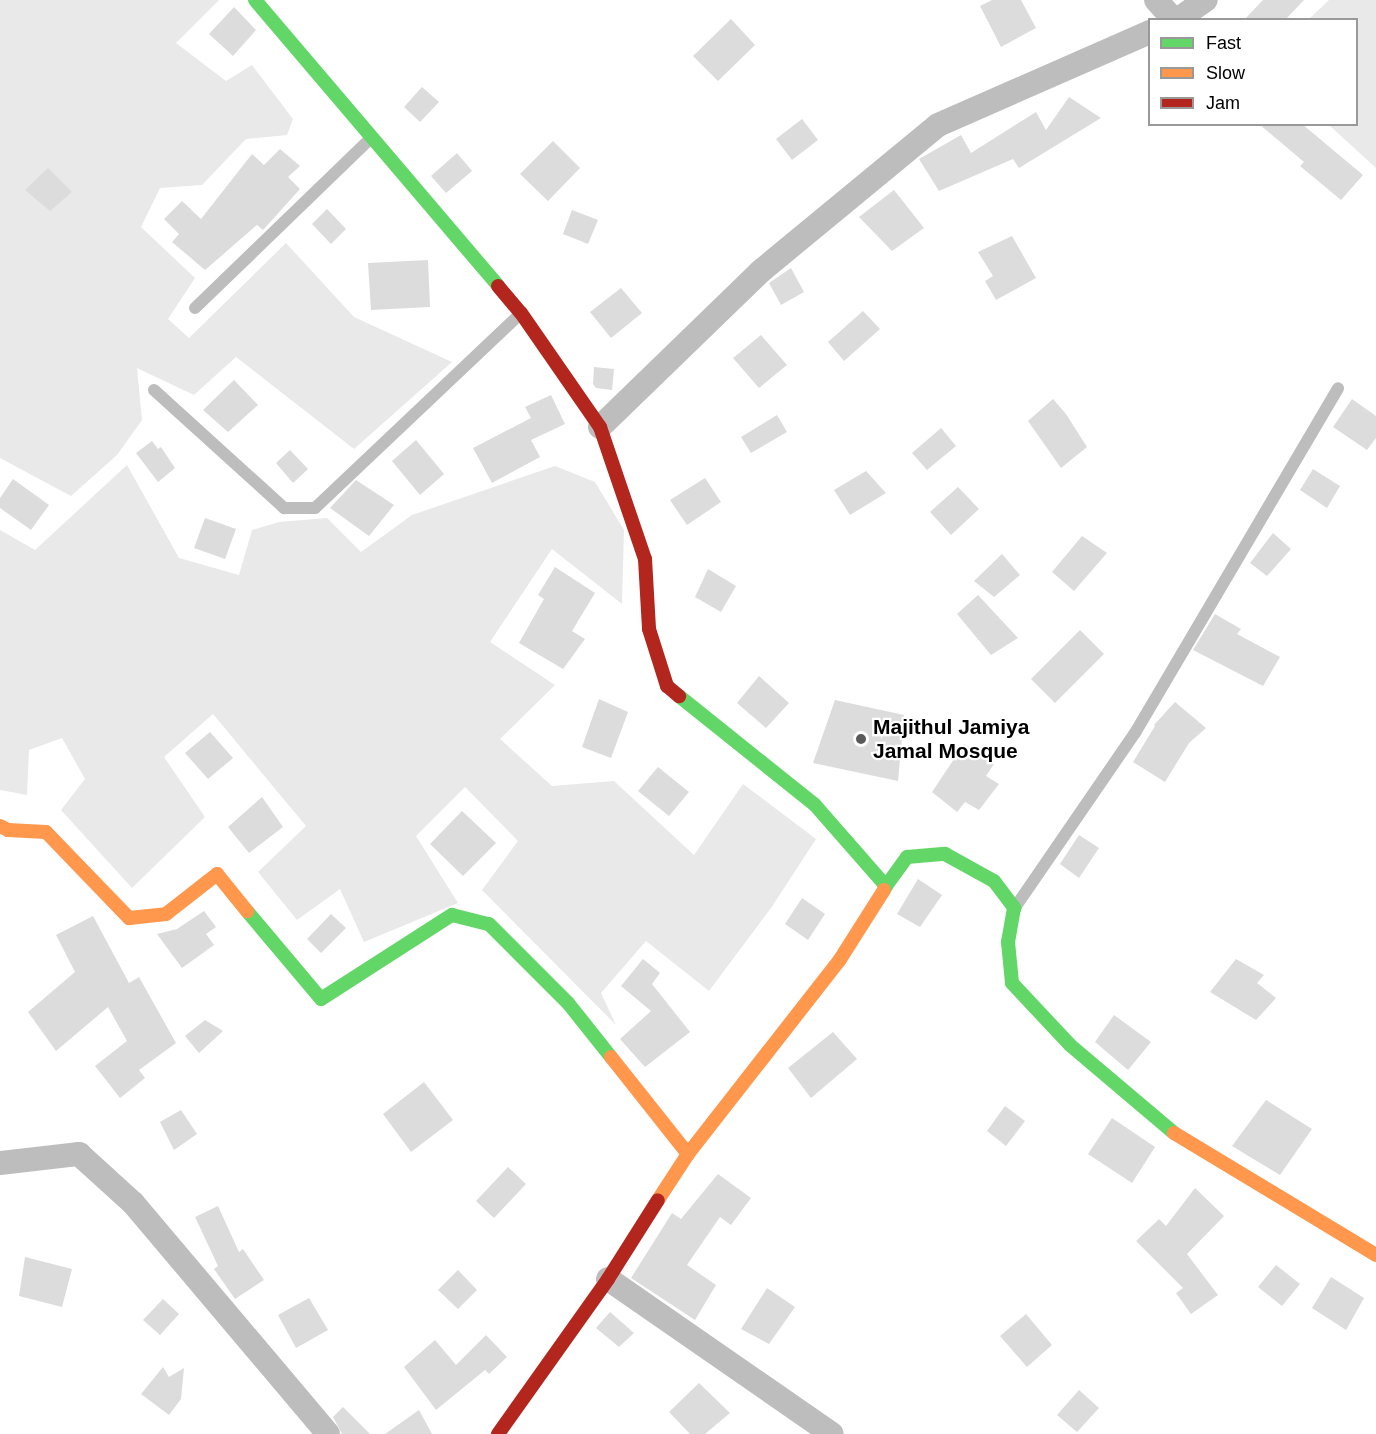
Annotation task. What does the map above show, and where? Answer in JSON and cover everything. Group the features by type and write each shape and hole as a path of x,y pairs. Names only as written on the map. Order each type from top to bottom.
{"street":[{"path":"255,0 373,136 521,313 600,427 645,559 649,629 667,686 815,805 886,886"},
{"path":"1156,0 1174,18"},
{"path":"1179,18 1206,0"},
{"path":"600,427 761,271 938,125 1148,32"},
{"path":"0,826 8,830 46,832 129,918 166,914 217,874 321,999 452,915 489,924 568,1003 688,1154"},
{"path":"498,1434 608,1279 688,1154 839,961 907,856 945,854 993,881 1014,908 1008,942 1012,984 1070,1045 1174,1133 1376,1255"},
{"path":"0,1164 80,1154 133,1203 328,1434"},
{"path":"608,1279 832,1434"}],"lane":[{"path":"195,308 373,136"},
{"path":"154,390 284,507 315,508 521,313"},
{"path":"1014,908 1135,733 1338,388"}],"shaded area":[{"path":"0,0 219,0 176,43 226,81 252,65 293,119 287,135 246,139 202,185 160,188 141,227 195,278 168,319 189,338 286,243 354,317 452,362 354,449 236,357 194,395 137,368 142,420 117,455 71,496 0,458"},
{"path":"1329,0 1376,0 1376,168 1330,126 1358,126 1358,18 1310,18"},
{"path":"127,465 179,558 239,575 252,530 279,522 327,518 361,552 412,515 555,466 595,482 624,530 622,604 552,549 490,642 555,685 500,739 552,786 614,781 694,855 743,784 816,839 771,908 709,991 646,941 601,993 616,1025 482,890 518,841 465,787 416,836 458,903 364,942 340,889 297,920 258,872 306,826 213,714 164,757 205,817 132,888 61,810 85,779 62,738 29,750 27,795 0,790 0,530 35,550"}],"building":[{"path":"992,0 1021,0 1036,28 1001,47 980,6"},
{"path":"1263,0 1304,0 1287,18 1246,18"},
{"path":"234,7 256,30 233,56 209,34"},
{"path":"731,19 755,45 718,81 693,56"},
{"path":"422,87 439,102 420,122 404,107"},
{"path":"1069,97 1101,118 1019,168 1013,159 939,191 919,159 961,135 971,153 1036,112 1046,130"},
{"path":"802,119 818,140 792,160 776,139"},
{"path":"1261,126 1304,126 1363,175 1341,200 1300,166 1304,162"},
{"path":"553,141 580,168 548,201 520,174"},
{"path":"280,149 300,166 288,177 300,189 263,230 257,225 205,270 172,242 179,234 164,219 182,201 201,219 252,154 264,165"},
{"path":"457,153 472,171 446,193 431,176"},
{"path":"48,168 72,192 50,211 25,190"},
{"path":"894,190 924,228 892,251 859,217"},
{"path":"327,209 346,229 331,244 312,224"},
{"path":"572,210 598,220 588,244 563,234"},
{"path":"1012,236 1036,278 996,300 985,281 993,276 978,252"},
{"path":"428,260 430,307 371,310 368,263"},
{"path":"791,268 804,292 781,305 769,283"},
{"path":"621,288 642,313 611,338 590,312"},
{"path":"863,311 880,329 844,361 828,342"},
{"path":"761,335 787,365 759,388 733,358"},
{"path":"594,367 614,369 612,390 596,388 593,384"},
{"path":"234,380 258,405 228,432 203,410"},
{"path":"551,395 565,424 531,440 540,457 492,483 473,448 531,418 525,407"},
{"path":"1053,399 1066,414 1087,447 1061,468 1028,421"},
{"path":"1352,399 1376,416 1376,438 1367,450 1333,427"},
{"path":"777,415 787,432 751,453 741,437"},
{"path":"941,428 956,446 927,470 912,453"},
{"path":"416,440 444,474 420,495 392,461"},
{"path":"152,441 158,449 161,447 175,468 158,482 136,453"},
{"path":"290,450 308,469 293,483 276,463"},
{"path":"1313,469 1340,486 1327,508 1300,490"},
{"path":"866,471 886,493 850,515 834,490"},
{"path":"705,478 721,502 687,525 670,500"},
{"path":"13,479 49,505 31,530 0,508 0,498"},
{"path":"356,480 394,505 369,536 330,508"},
{"path":"958,487 979,509 951,535 930,512"},
{"path":"205,518 236,529 225,559 194,548"},
{"path":"1273,533 1291,549 1267,576 1250,563"},
{"path":"1082,536 1107,553 1074,591 1052,572"},
{"path":"1002,554 1020,575 994,597 974,581"},
{"path":"555,567 595,593 572,631 585,639 563,669 519,643 544,599 538,595"},
{"path":"708,569 736,586 721,612 695,597"},
{"path":"978,595 1018,638 991,655 957,614"},
{"path":"1215,614 1241,629 1237,634 1280,657 1263,686 1193,650"},
{"path":"1080,630 1104,654 1055,703 1031,679"},
{"path":"759,676 789,703 766,728 737,703"},
{"path":"599,699 628,712 611,758 582,747"},
{"name":"Majithul Jamiya Jamal Mosque","path":"835,700 904,715 898,781 813,763"},
{"path":"1175,702 1206,728 1189,743 1165,782 1133,762 1154,725"},
{"path":"210,732 233,758 208,779 185,753"},
{"path":"964,744 994,764 986,776 999,784 979,810 965,802 957,812 932,792"},
{"path":"658,767 689,792 669,816 638,791"},
{"path":"262,797 283,827 249,853 228,827"},
{"path":"462,811 496,843 463,876 430,844"},
{"path":"1079,835 1099,848 1079,878 1060,864"},
{"path":"918,879 942,895 920,927 897,914"},
{"path":"802,898 825,914 808,940 785,924"},
{"path":"204,911 216,927 206,934 214,945 182,968 157,934 177,929"},
{"path":"331,914 346,928 321,953 307,939"},
{"path":"93,916 129,983 139,977 176,1043 139,1070 145,1078 120,1098 95,1066 127,1041 108,1007 56,1051 28,1012 75,972 56,935"},
{"path":"643,959 660,973 652,984 690,1032 645,1067 620,1039 651,1011 621,986"},
{"path":"1236,959 1264,975 1257,983 1276,998 1256,1020 1210,992"},
{"path":"1114,1015 1151,1042 1128,1070 1095,1042"},
{"path":"205,1020 223,1031 199,1053 185,1036"},
{"path":"833,1032 857,1059 811,1098 788,1068"},
{"path":"424,1082 453,1120 411,1152 383,1114"},
{"path":"1266,1100 1312,1129 1280,1175 1232,1146"},
{"path":"1005,1106 1025,1121 1006,1146 987,1131"},
{"path":"181,1110 197,1134 174,1150 160,1122"},
{"path":"1112,1118 1155,1147 1132,1183 1088,1154"},
{"path":"508,1167 526,1184 494,1218 476,1201"},
{"path":"718,1174 751,1198 731,1225 720,1217 687,1265 716,1285 695,1320 631,1278 672,1213 681,1219"},
{"path":"1195,1188 1224,1216 1187,1254 1218,1295 1191,1314 1176,1293 1183,1288 1136,1241 1159,1219 1166,1226"},
{"path":"218,1206 239,1252 243,1249 264,1280 235,1299 214,1269 218,1266 195,1217"},
{"path":"25,1257 72,1269 62,1307 19,1296"},
{"path":"1276,1265 1300,1284 1282,1306 1258,1287"},
{"path":"458,1270 477,1290 458,1309 438,1290"},
{"path":"1331,1277 1364,1298 1346,1330 1312,1308"},
{"path":"767,1288 795,1307 769,1344 741,1329"},
{"path":"309,1298 328,1330 296,1348 278,1315"},
{"path":"163,1299 179,1314 160,1335 143,1320"},
{"path":"610,1312 634,1333 619,1347 596,1328"},
{"path":"1026,1314 1052,1345 1027,1367 1000,1336"},
{"path":"486,1335 507,1357 489,1374 485,1370 436,1410 404,1367 435,1340 456,1365"},
{"path":"163,1367 169,1377 184,1368 181,1399 169,1415 141,1394"},
{"path":"699,1383 730,1413 705,1434 690,1434 669,1412"},
{"path":"1079,1390 1099,1408 1077,1432 1057,1415"},
{"path":"343,1407 370,1434 342,1434 333,1417"},
{"path":"419,1410 432,1434 385,1434"}],"traffic: fast":[{"path":"255,0 498,286"},
{"path":"679,696 815,805 886,886 884,890"},
{"path":"886,886 907,857 945,854 994,881 1014,908 1008,942 1012,983 1070,1045 1174,1133"},
{"path":"247,911 321,999 452,915 489,924 568,1003 611,1057"}],"traffic: slow":[{"path":"0,826 8,830 46,832 129,918 166,914 217,874 247,911"},
{"path":"658,1200 688,1154 839,961 884,890"},
{"path":"611,1057 688,1154"},
{"path":"1174,1133 1376,1255"}],"traffic: jam":[{"path":"498,286 521,313 600,427 645,559 649,629 667,686 679,696"},
{"path":"498,1434 608,1279 658,1200"}],"place":[{"name":"Majithul Jamiya Jamal Mosque","path":"861,739"}]}
